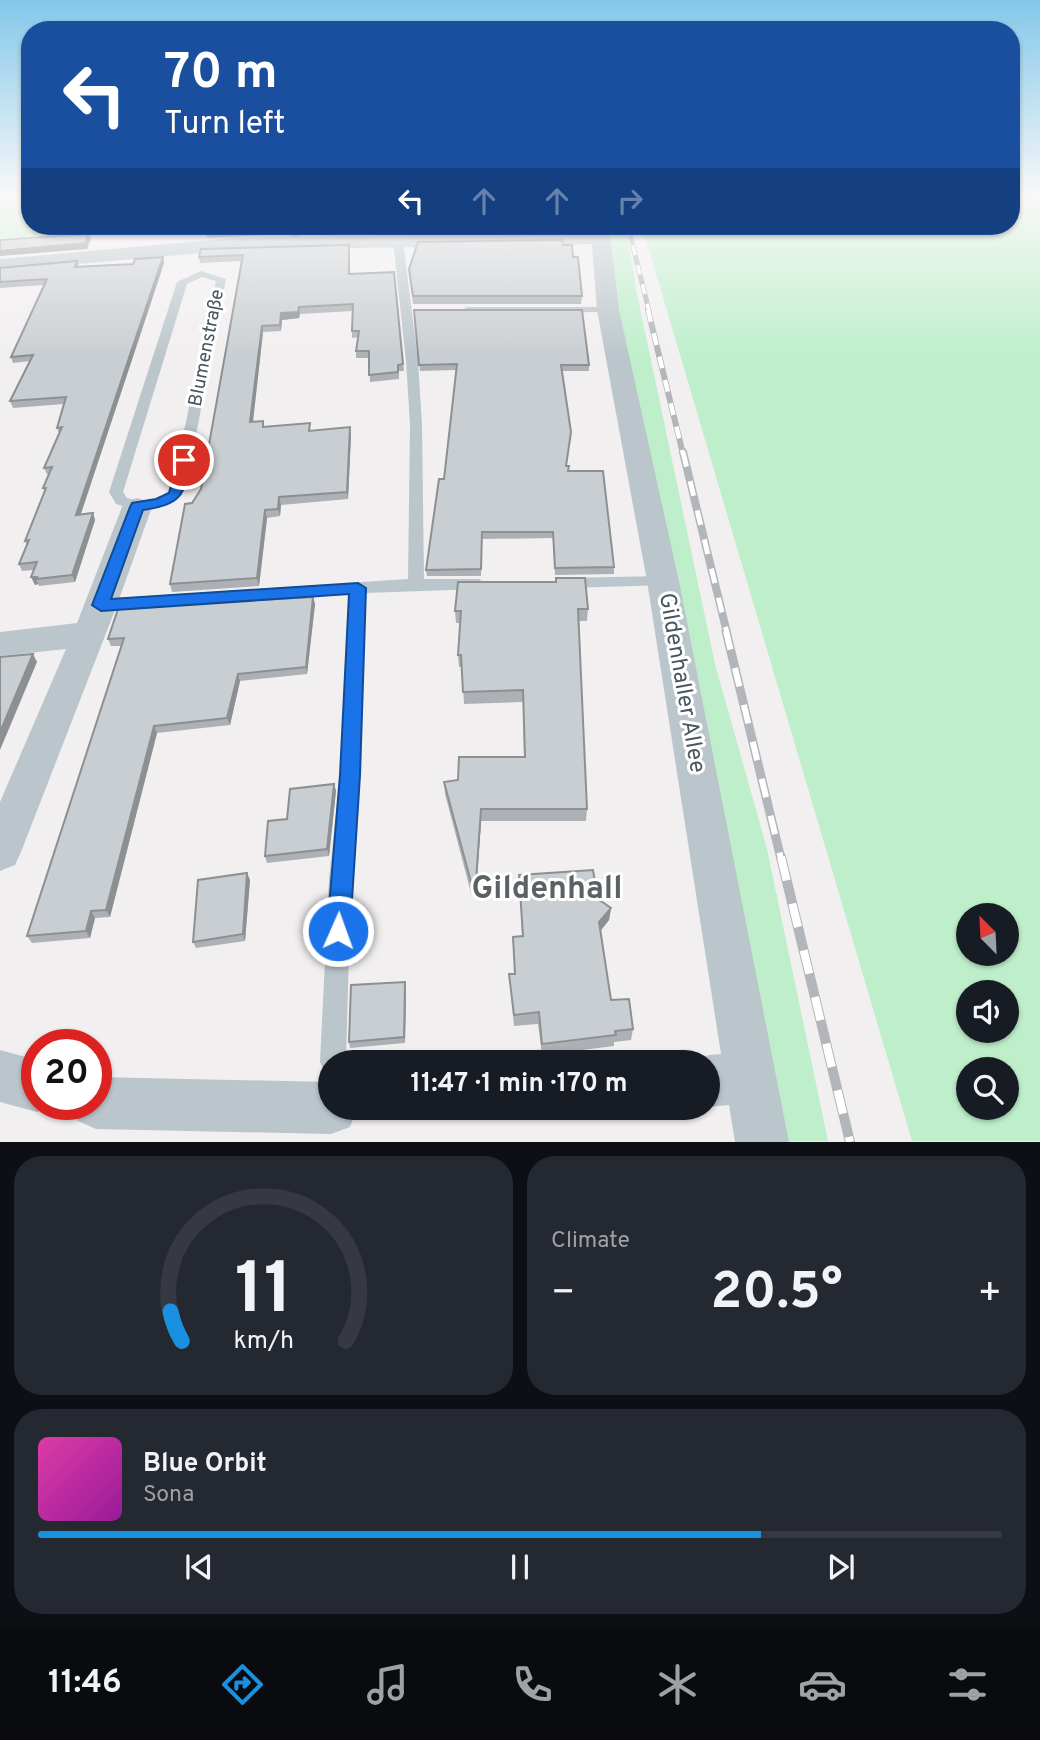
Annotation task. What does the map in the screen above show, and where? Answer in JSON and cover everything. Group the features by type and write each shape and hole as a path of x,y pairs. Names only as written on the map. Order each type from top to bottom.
{"street":[{"path":"0,265 162,250"},
{"name":"Gildenhaller Allee","path":"603,250 608,310 663,581 729,1079 762,1142"},
{"path":"0,852 95,620 137,507"},
{"path":"0,644 95,620"},
{"path":"0,1076 21,1082"},
{"path":"112,1103 318,1108"}],"lane":[{"path":"400,250 412,310 416,424 416,584"},
{"name":"Blumenstraße","path":"201,274 213,275 220,279 179,487 174,496 160,503 137,507 121,501 116,492 182,282 201,274"},
{"path":"459,310 608,310"},
{"path":"553,583 663,581"},
{"path":"95,620 358,588 498,583"},
{"path":"333,1050 340,879 350,775 358,588"}],"green space":[{"path":"608,250 630,250 715,664 767,849 828,1141 773,1141 611,279"},
{"path":"649,250 1040,250 1040,1141 912,1141"}],"building":[{"path":"201,250 349,250 349,274 394,272 403,364 398,365 398,372 369,375 369,351 356,351 359,331 352,331 353,304 299,307 298,312 281,313 280,325 262,326 250,422 263,421 263,427 310,423 309,431 350,427 347,492 279,497 278,509 265,510 257,578 170,584 185,504 192,503 201,489 243,255 199,257"},
{"path":"415,250 572,250 573,257 578,257 582,296 413,296 409,269"},
{"path":"163,257 76,515 93,513 72,575 36,579 37,577 31,577 37,562 19,564 52,467 44,468 62,427 57,428 66,397 10,401 33,355 11,357 47,279 0,282 0,268 77,261 75,267 133,264 135,259"},
{"path":"414,310 582,310 589,365 561,365 571,432 566,466 569,466 568,471 603,471 614,567 555,568 553,532 482,532 481,569 426,570 439,479 444,479 457,364 419,365"},
{"path":"556,578 585,578 588,609 578,609 587,809 481,809 476,881 471,882 444,782 458,780 459,757 525,757 523,690 463,692 461,655 458,655 461,611 455,611 458,582 556,582"},
{"path":"255,596 254,598 262,597 262,600 313,597 306,667 238,674 227,718 154,726 106,910 91,911 86,931 27,936 124,638 108,639 119,606"},
{"path":"33,654 0,732 0,657"},
{"path":"334,784 327,849 265,856 268,821 287,819 290,789"},
{"path":"593,870 598,899 611,908 599,922 611,1000 629,999 633,1029 615,1031 616,1035 542,1044 539,1012 514,1015 509,974 515,974 513,937 523,936 519,875"},
{"path":"247,873 243,934 193,942 198,880"},
{"path":"405,982 404,1037 349,1042 351,985"}],"railway":[{"path":"634,250 649,311"},
{"path":"648,310 683,454"},
{"path":"683,452 727,633"},
{"path":"726,631 781,859"},
{"path":"781,857 850,1142"}],"district":[{"name":"Gildenhall","path":"547,890"}],"route":[{"path":"184,460 179,487 174,496 160,503 137,507 101,605 358,588 350,775 338,931"}]}
